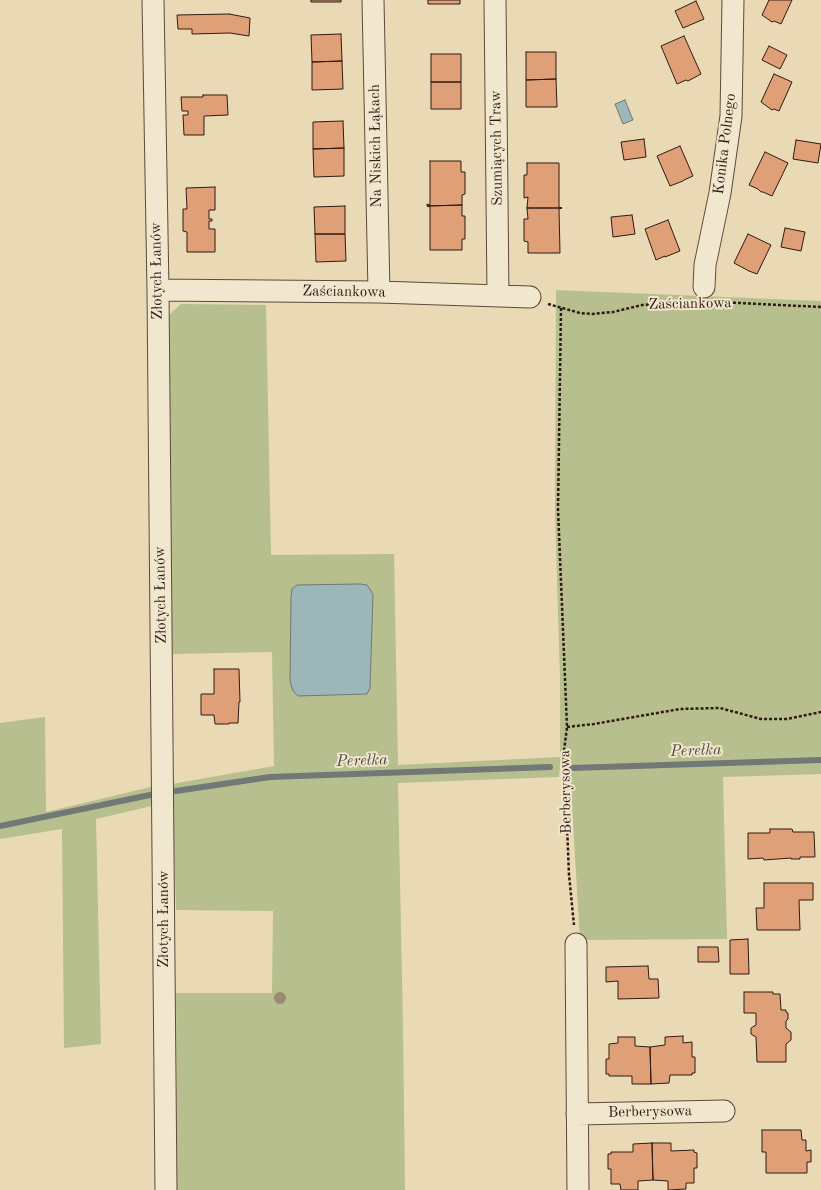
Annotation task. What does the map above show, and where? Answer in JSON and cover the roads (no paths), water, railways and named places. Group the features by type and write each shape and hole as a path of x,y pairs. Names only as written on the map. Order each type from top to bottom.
{"street":[{"name":"Złotych Łanów","path":"153,0 158,290 166,1190"},
{"name":"Na Niskich Łąkach","path":"373,0 379,292"},
{"name":"Szumiących Traw","path":"495,0 498,296"},
{"name":"Konika Polnego","path":"704,297 705,265 720,193 731,116 733,0"},
{"name":"Zaściankowa","path":"158,290 379,292 530,298"},
{"path":"576,944 578,1190"},
{"name":"Berberysowa","path":"577,1114 724,1111"}],"water":[{"path":"625,100 633,120 623,124 615,104"},
{"path":"297,585 367,585 373,594 370,688 367,694 298,696 293,691 290,681 292,589"}],"waterway":[{"name":"Perełka","path":"571,768 821,760"},
{"name":"Perełka","path":"176,791 270,777 550,767"},
{"name":"Perełka","path":"0,826 150,795"}]}
